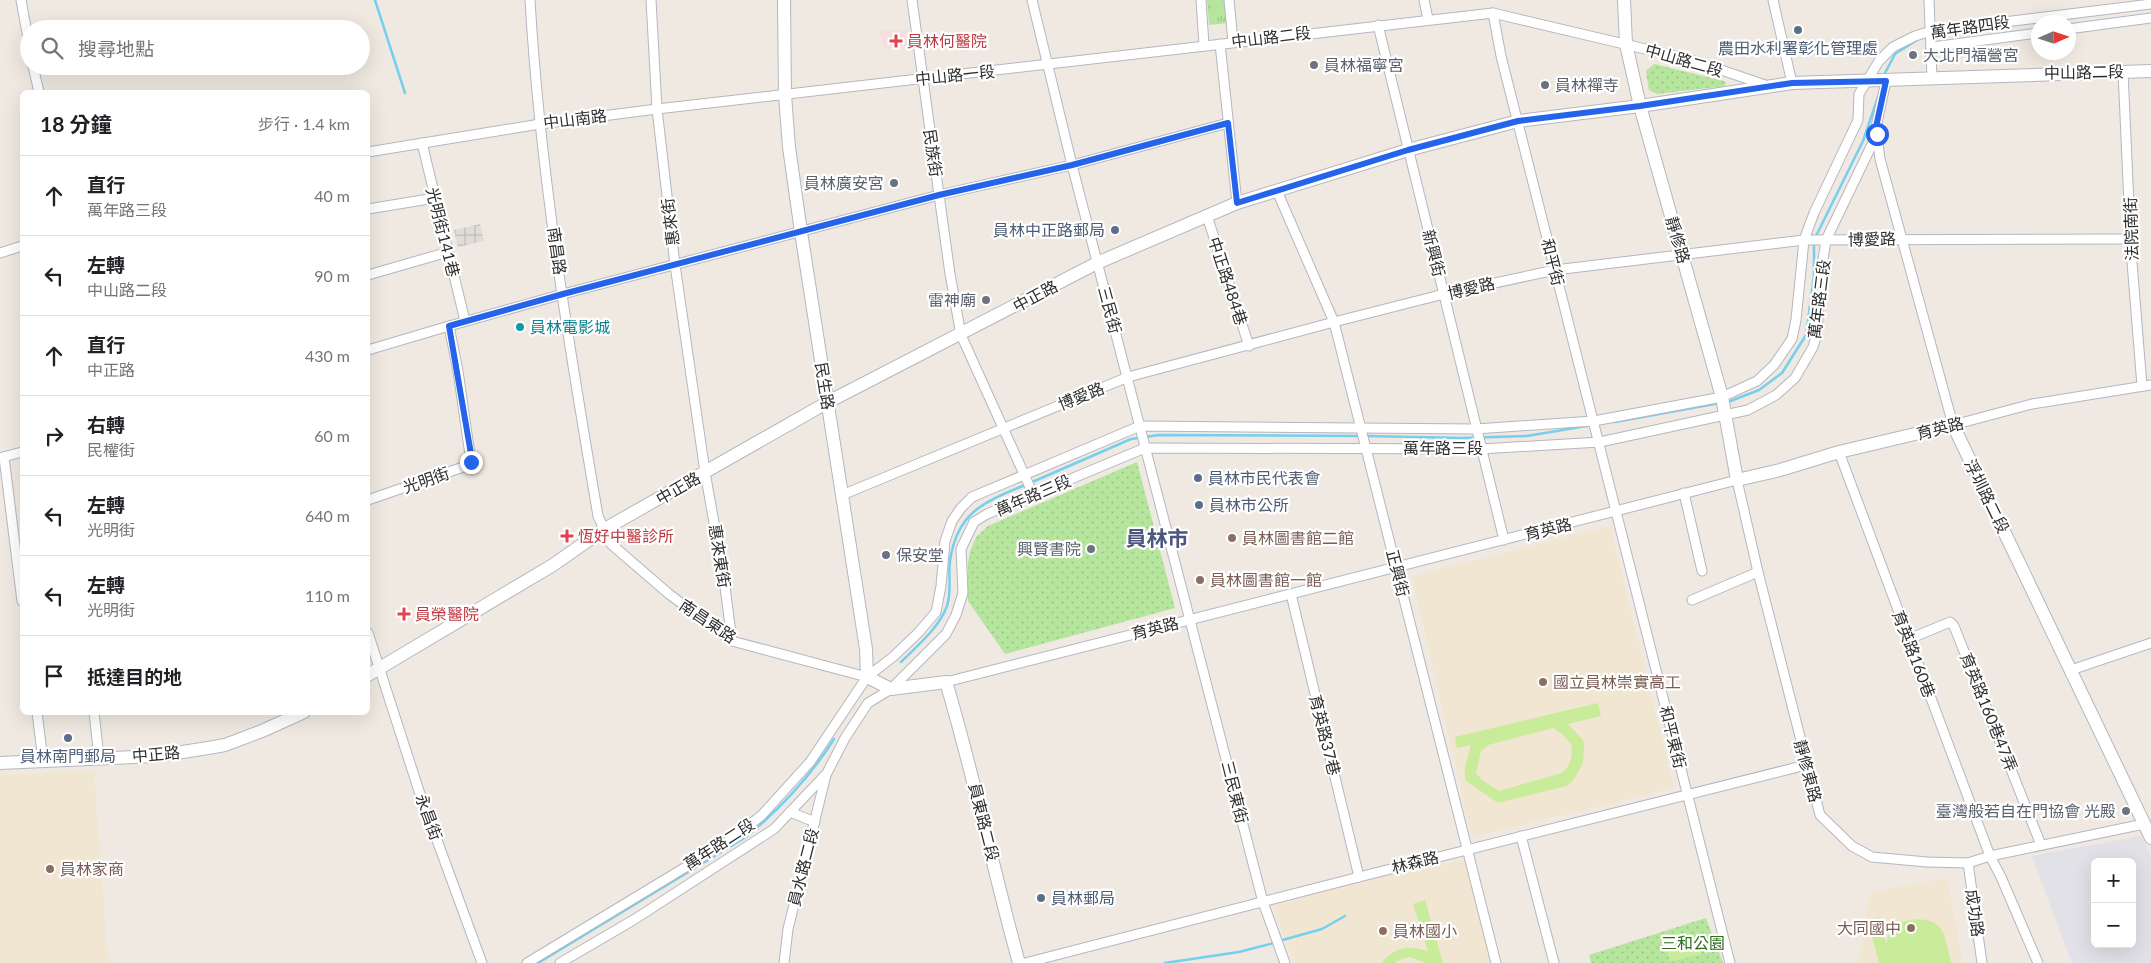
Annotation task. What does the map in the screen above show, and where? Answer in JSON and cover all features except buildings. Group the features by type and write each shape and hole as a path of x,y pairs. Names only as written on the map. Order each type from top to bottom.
{"street":[{"path":"21,0 25,20"},
{"name":"南昌路","path":"530,0 540,124 563,294 598,516 603,530"},
{"name":"惠來街","path":"651,0 657,109 675,265 705,472"},
{"path":"784,0 785,95"},
{"name":"民族街","path":"912,0 939,195 961,335 1033,494"},
{"name":"三民街","path":"1032,0 1097,264 1190,620"},
{"path":"1200,0 1204,45"},
{"path":"1229,0 1234,42"},
{"path":"1424,0 1428,19"},
{"name":"靜修路","path":"1624,0 1626,44 1640,106 1722,397 1737,480"},
{"path":"1774,0 1792,83"},
{"path":"1929,0 1932,78"},
{"name":"萬年路四段","path":"1867,81 1879,61 1893,47 1915,36 1931,31 2151,4"},
{"name":"中山路二段","path":"1220,44 1493,12 1692,60 1768,86 1792,83 2151,71"},
{"name":"和平街","path":"1493,12 1501,56 1617,511"},
{"path":"2076,28 2151,18"},
{"name":"新興街","path":"1378,25 1504,540"},
{"name":"萬年路四段","path":"1932,47 2031,34"},
{"path":"1220,44 1237,203"},
{"name":"中山路一段","path":"785,95 1220,44"},
{"name":"法院南街","path":"2123,71 2131,239 2147,385"},
{"path":"35,75 39,90"},
{"name":"萬年路三段","path":"868,677 894,656 919,632 936,612 941,586 945,540 952,521 972,497 1140,426 1476,428 1594,421 1722,397 1757,381 1774,365 1792,340 1796,320 1804,240 1814,214 1858,120 1859,94 1867,81"},
{"name":"萬年路三段","path":"891,689 946,634 956,615 963,593 961,549 974,522 987,514 1033,494 1145,448 1481,449 1600,442 1748,410 1776,395 1794,378 1813,347 1817,334 1821,273 1826,240 1877,134 1876,127 1886,81"},
{"name":"中正路","path":"373,672 553,565 603,530 828,402 1097,264 1237,203 1408,150 1518,121 1640,106 1768,86"},
{"name":"中山南路","path":"370,152 540,124 785,95"},
{"name":"民生路","path":"785,95 801,232 866,649 868,677"},
{"path":"370,349 563,294 939,195 1072,165 1228,123"},
{"name":"浮圳路二段","path":"1877,134 1880,158 1901,239 1953,425 2151,838"},
{"name":"光明街141巷","path":"422,143 465,321"},
{"name":"正興街","path":"1277,191 1334,322 1496,963"},
{"path":"370,209 435,198"},
{"name":"中正路484巷","path":"1207,216 1249,346"},
{"name":"博愛路","path":"842,495 1128,377 1444,294 1555,270 1804,240 2131,239"},
{"path":"0,253 20,247"},
{"path":"370,274 448,252"},
{"name":"光明街","path":"370,499 450,473 469,465 471,462 464,408 449,326"},
{"name":"育英路","path":"946,682 2032,404 2147,385"},
{"path":"20,452 2,457 20,587"},
{"name":"育英路160巷","path":"1839,452 1990,856 2002,877 2038,963"},
{"name":"惠來東街","path":"705,472 724,579 732,641"},
{"name":"靜修東路","path":"1737,480 1758,572 1820,815 1852,846 1872,857 1968,863 1990,856 2144,824"},
{"path":"1684,494 1702,571"},
{"name":"和平東街","path":"1617,511 1730,963"},
{"name":"南昌東路","path":"603,530 611,544 669,594 732,641 868,677"},
{"path":"1692,600 1758,572"},
{"name":"育英路37巷","path":"1291,594 1359,877"},
{"name":"三民東街","path":"1190,620 1263,902 1286,963"},
{"name":"育英路160巷47弄","path":"1909,640 1950,622 1954,626 2042,845"},
{"path":"2071,670 2151,643"},
{"path":"370,649 373,672"},
{"name":"永昌街","path":"373,672 482,963"},
{"path":"868,677 891,689 946,682"},
{"name":"萬年路二段","path":"527,963 727,842 756,821 810,762 868,677"},
{"name":"員東路二段","path":"946,682 980,805 1019,963"},
{"name":"萬年路二段","path":"560,963 766,836 827,773 845,738 868,703 891,689"},
{"path":"37,715 43,761"},
{"path":"94,715 99,758"},
{"name":"中正路","path":"0,763 157,756 225,745 297,715"},
{"name":"林森路","path":"1025,963 1468,849 1806,765"},
{"name":"員水路二段","path":"784,963 788,928 827,773"},
{"path":"790,812 815,822"},
{"path":"1521,836 1554,963"},
{"name":"成功路","path":"1968,863 1982,963"}],"shaded area":[{"name":"員林何醫院","path":"908,30 911,46 884,49 880,31"},
{"path":"480,224 484,241 458,247 454,230"},
{"name":"國立員林崇實高工","path":"1610,526 1674,788 1472,837 1412,576"},
{"name":"員林家商","path":"94,771 108,963 0,963 0,775"},
{"path":"2141,836 2151,856 2151,963 2072,963 2032,856"},
{"name":"員林國小","path":"1465,860 1491,963 1294,963 1271,899"},
{"name":"大同國中","path":"1947,878 1963,963 1853,963 1859,961 1870,894 1881,890"}],"green space":[{"path":"1207,0 1226,0 1228,23 1209,25"},
{"path":"1654,64 1724,81 1726,82 1725,86 1657,94 1649,90 1646,71"},
{"path":"1137,462 1175,608 1005,654 968,601 968,563 976,537 988,526"},
{"path":"1598,703 1601,716 1568,724 1583,740 1584,747 1583,763 1574,779 1567,786 1498,803 1465,780 1465,767 1471,745 1457,748 1455,737","holes":["1553,728 1571,744 1572,752 1571,760 1562,773 1499,791 1482,780 1476,773 1481,751 1488,745"]},
{"path":"1425,900 1443,963 1426,963 1410,957 1394,963 1382,963 1392,953 1403,948 1428,951 1413,904"},
{"path":"1879,917 1886,943 1891,929 1902,922 1917,919 1937,924 1945,937 1951,963 1879,963 1868,920"},
{"name":"三和公園","path":"1706,918 1723,963 1591,963 1589,955"},
{"path":"1698,939 1702,954 1670,962 1666,947"}],"waterway":[{"path":"375,0 405,93"},
{"path":"1884,75 1895,54 1920,38"},
{"path":"1815,238 1863,141 1878,97"},
{"path":"1728,402 1759,390 1782,373 1806,335 1814,276 1814,243"},
{"path":"1615,422 1720,403"},
{"path":"1366,436 1462,438 1527,436 1592,425"},
{"path":"1030,483 1131,439 1159,435 1360,436"},
{"path":"901,662 939,622 947,606 950,589 950,561 959,531 966,520 985,504 1025,485"},
{"path":"538,963 746,837 794,792 834,739"},
{"path":"1279,941 1322,929 1345,916"},
{"path":"1165,963 1239,952 1274,943"}],"place":[{"name":"農田水利署彰化管理處","path":"1798,30"},
{"name":"員林何醫院","path":"896,41"},
{"name":"大北門福營宮","path":"1913,55"},
{"name":"員林福寧宮","path":"1314,65"},
{"name":"員林禪寺","path":"1545,85"},
{"name":"員林廣安宮","path":"894,183"},
{"name":"員林中正路郵局","path":"1115,230"},
{"name":"雷神廟","path":"986,300"},
{"name":"員林電影城","path":"520,327"},
{"name":"員林市民代表會","path":"1198,478"},
{"name":"員林市公所","path":"1199,505"},
{"name":"恆好中醫診所","path":"567,536"},
{"name":"員林圖書館二館","path":"1232,538"},
{"name":"興賢書院","path":"1091,549"},
{"name":"保安堂","path":"886,555"},
{"name":"員林圖書館一館","path":"1200,580"},
{"name":"員榮醫院","path":"404,614"},
{"name":"國立員林崇實高工","path":"1543,682"},
{"name":"員林南門郵局","path":"68,738"},
{"name":"臺灣般若自在門協會 光殿","path":"2126,811"},
{"name":"員林家商","path":"50,869"},
{"name":"員林郵局","path":"1041,898"},
{"name":"大同國中","path":"1911,928"},
{"name":"員林國小","path":"1383,931"}],"district":[{"name":"員林市","path":"1157,539"}],"route":[{"path":"471,462 458,372 449,326 939,195 1072,165 1228,123 1237,203 1466,133 1518,121 1640,106 1792,83 1886,81 1876,127 1877,134"}]}
